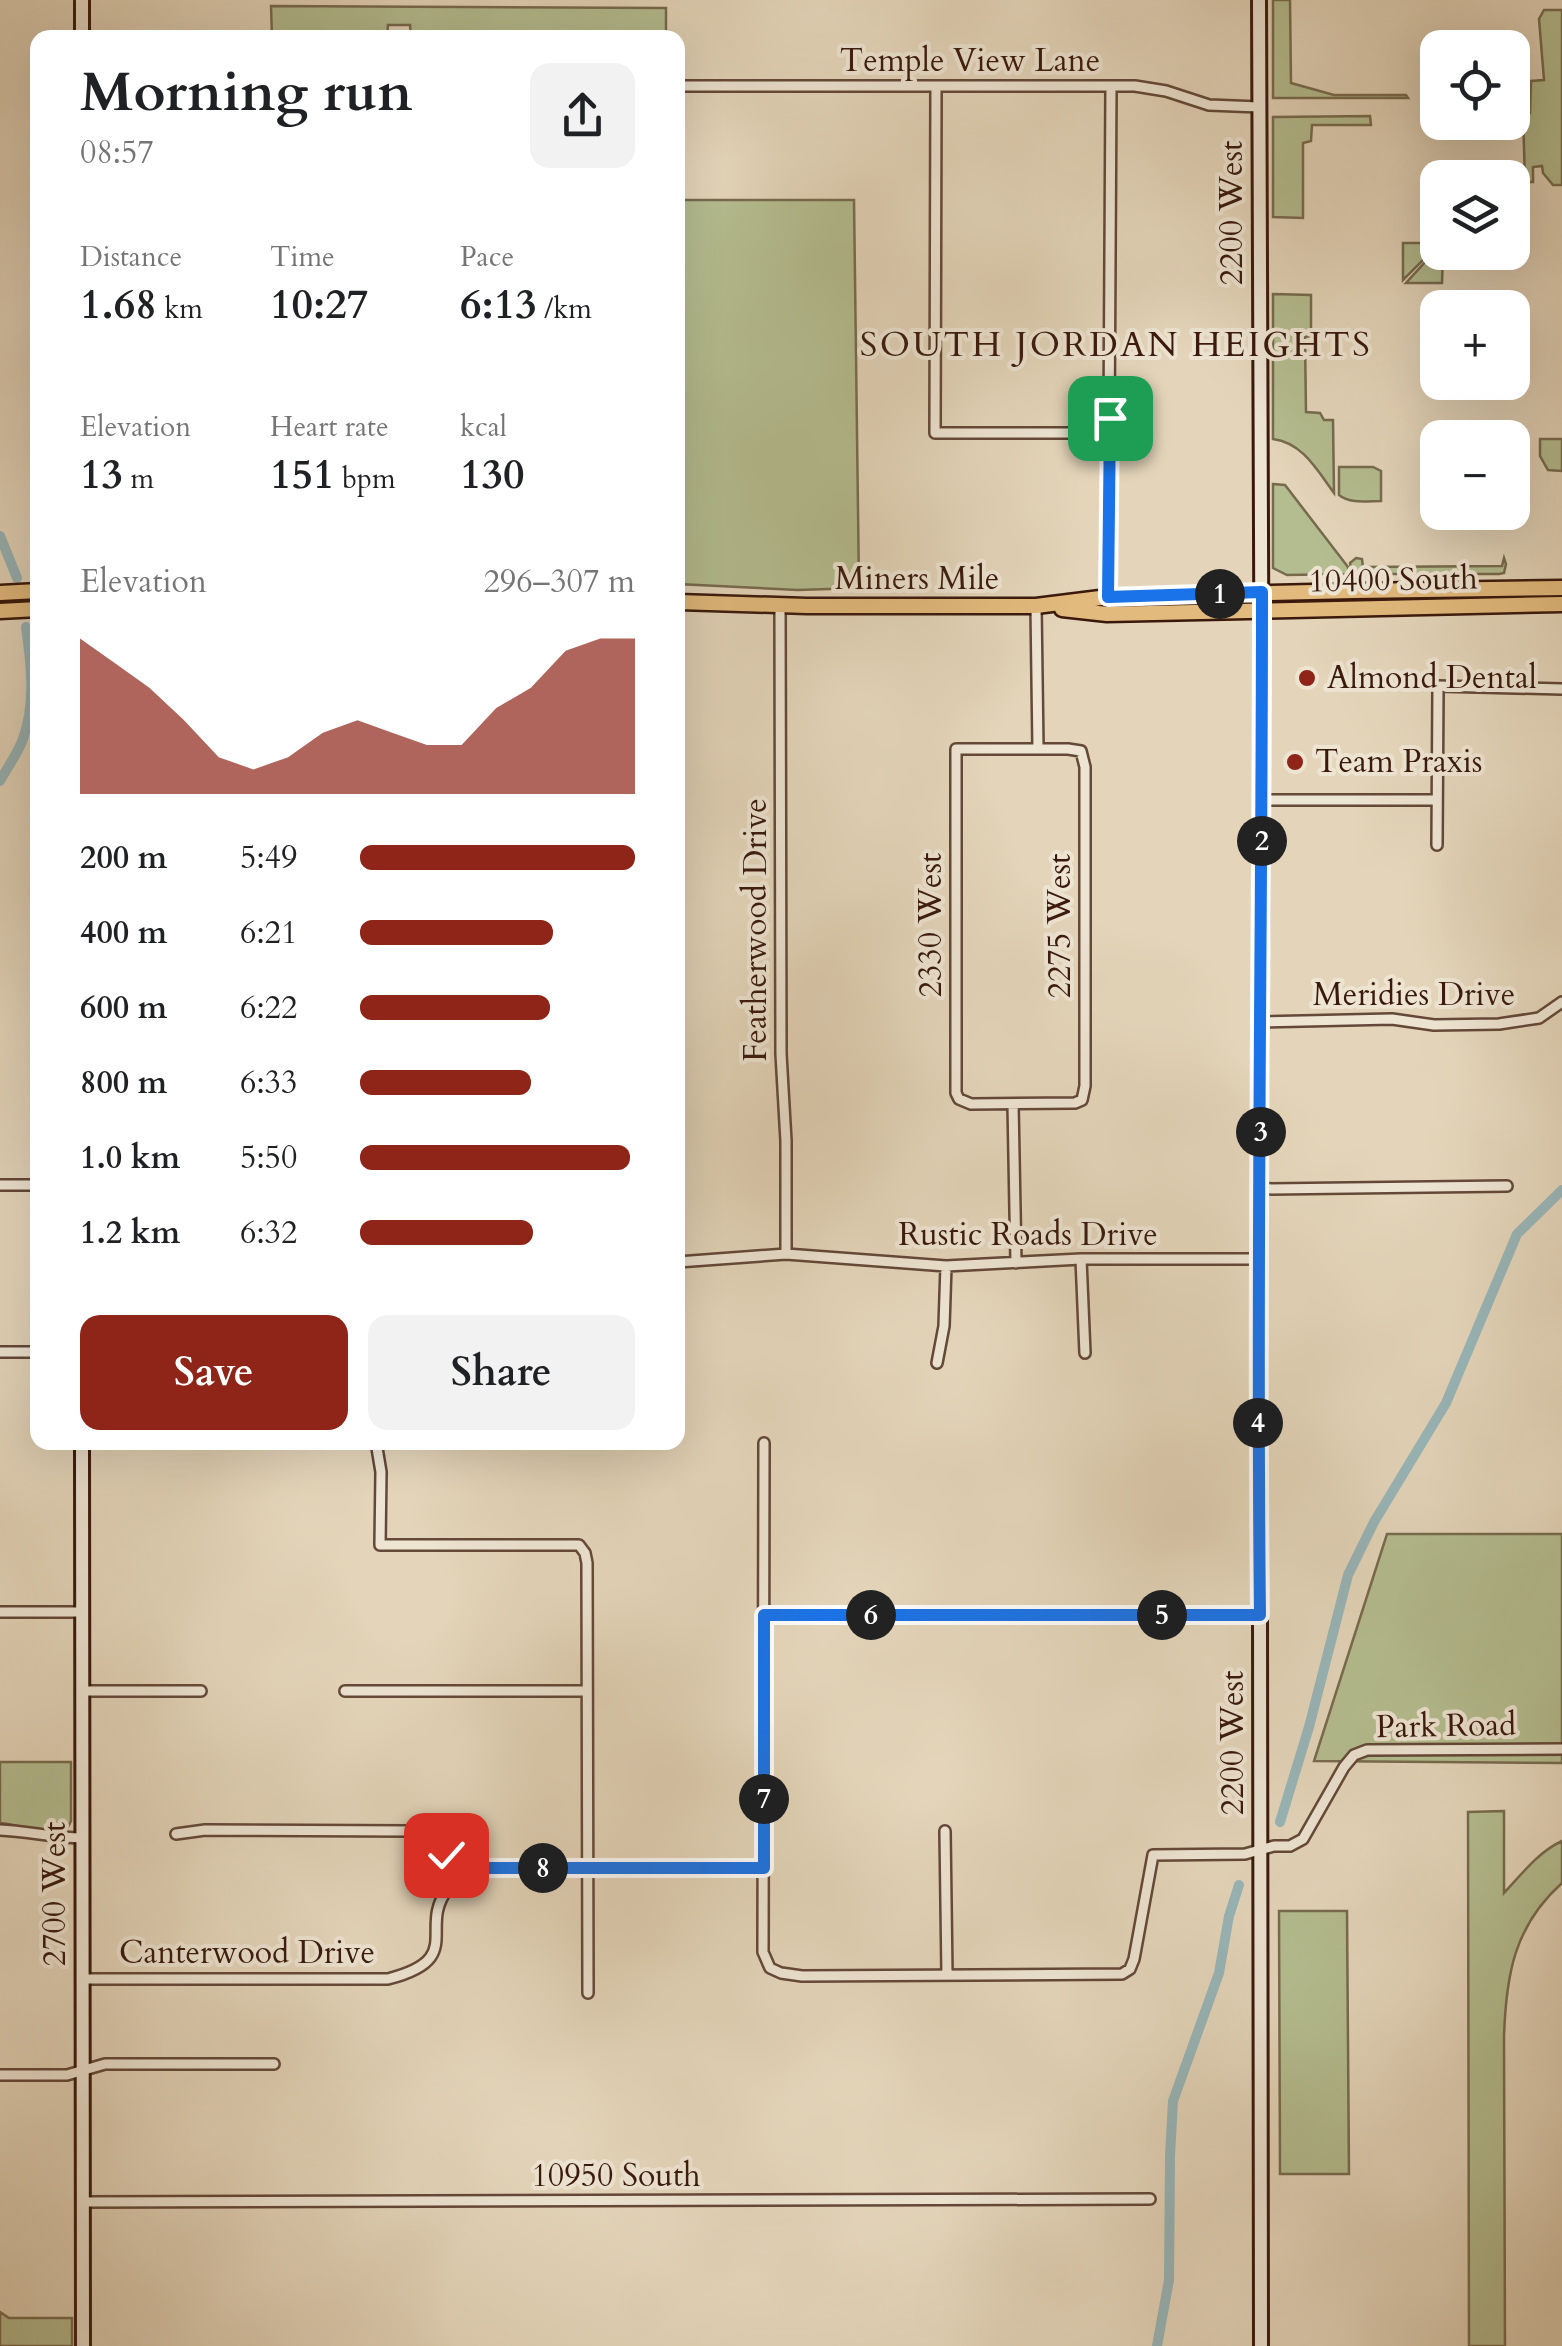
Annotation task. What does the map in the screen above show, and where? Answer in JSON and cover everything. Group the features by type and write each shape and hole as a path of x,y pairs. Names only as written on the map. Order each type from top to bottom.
{"main road":[{"name":"10400 South","path":"1156,596 1562,588"},
{"path":"0,593 30,592"},
{"name":"Miners Mile","path":"685,602 1036,606 1156,596"},
{"name":"10400 South","path":"1036,606 1107,614 1562,604"},
{"path":"0,611 30,609"}],"street":[{"path":"82,0 82,30"},
{"name":"2200 West","path":"1259,0 1262,2346"},
{"name":"Temple View Lane","path":"685,86 1151,87 1209,105 1259,107"},
{"path":"936,86 935,433 1110,432"},
{"path":"1108,597 1111,86"},
{"name":"Featherwood Drive","path":"780,606 781,1054 786,1254"},
{"path":"1036,606 1038,749"},
{"path":"1437,845 1438,686 1562,689"},
{"name":"2330 West","path":"1013,1104 971,1104 959,1099 956,1085 956,749 1038,749"},
{"name":"2275 West","path":"1013,1104 1067,1104 1082,1100 1084,1086 1082,751 1038,749"},
{"path":"1262,800 1437,800"},
{"name":"Meridies Drive","path":"1262,1022 1392,1020 1500,1024 1539,1018 1562,1002"},
{"path":"1013,1104 1016,1263"},
{"path":"0,1185 30,1186"},
{"path":"1260,1189 1507,1186"},
{"name":"Rustic Roads Drive","path":"685,1261 786,1254 946,1266 1082,1259 1260,1259"},
{"path":"1082,1259 1085,1353"},
{"path":"937,1363 944,1326 946,1266"},
{"path":"0,1352 30,1352"},
{"path":"764,1443 764,1952 770,1968 802,1976 1122,1974 1130,1969 1134,1959 1154,1855 1245,1854 1261,1850"},
{"name":"2700 West","path":"82,1450 83,2346"},
{"path":"377,1450 380,1545 579,1545 585,1553 588,1993"},
{"path":"0,1612 82,1612"},
{"path":"764,1615 1260,1615"},
{"path":"82,1691 201,1691"},
{"path":"346,1691 587,1691"},
{"name":"Park Road","path":"1261,1850 1290,1846 1303,1839 1354,1754 1366,1750 1562,1749"},
{"path":"0,1830 82,1838"},
{"path":"176,1834 205,1830 410,1831 433,1842 446,1855 458,1880 480,1868 764,1868"},
{"path":"945,1831 947,1975"},
{"name":"Canterwood Drive","path":"82,1979 388,1979 414,1972 430,1960 438,1938 438,1915 445,1892 458,1880"},
{"path":"0,2075 67,2075 104,2064 274,2064"},
{"name":"10950 South","path":"82,2202 1150,2199"}],"green space":[{"path":"1273,0 1290,0 1291,83 1334,95 1408,98 1273,98"},
{"path":"271,6 666,8 666,30 410,30 410,25 388,25 388,30 272,30"},
{"path":"1544,10 1562,10 1562,185 1553,185 1542,166 1533,167 1530,182 1530,160 1524,160 1524,140 1530,140 1531,81 1544,80 1539,19"},
{"path":"1370,116 1371,125 1312,125 1311,141 1303,143 1303,218 1273,217 1273,117"},
{"path":"685,200 854,200 859,588 798,590 685,584"},
{"path":"1403,243 1420,243 1420,263 1403,280"},
{"path":"1420,268 1442,270 1442,283 1406,283"},
{"path":"1273,294 1311,295 1311,336 1305,337 1306,412 1320,413 1324,420 1333,420 1334,493 1301,452 1273,439"},
{"path":"1540,439 1562,439 1562,471 1548,470 1540,456"},
{"path":"1339,467 1373,467 1381,471 1381,501 1353,501 1339,495"},
{"path":"1273,484 1285,485 1348,567 1349,574 1287,575 1273,568"},
{"path":"1504,558 1506,564 1504,573 1499,574 1352,574 1350,563 1362,559 1363,567 1502,566"},
{"path":"1387,1534 1562,1534 1562,1763 1314,1761"},
{"path":"0,1762 71,1762 71,1821 67,1828 46,1830 0,1823"},
{"path":"1504,1811 1504,1893 1538,1858 1562,1841 1562,1883 1523,1934 1507,1993 1505,2346 1469,2346 1468,1812"},
{"path":"1279,1911 1347,1911 1349,2174 1280,2174"},
{"path":"0,2312 9,2318 72,2318 72,2346 0,2346"}],"waterway":[{"path":"0,536 17,578"},
{"path":"26,627 30,661"},
{"path":"0,781 21,744 30,711"},
{"path":"1280,1822 1348,1575 1374,1522 1446,1403 1517,1234 1562,1190"},
{"path":"1157,2346 1169,2280 1173,2101 1219,1973 1239,1885"}],"place":[{"name":"Almond Dental","path":"1307,678"},
{"name":"Team Praxis","path":"1295,762"}],"district":[{"name":"SOUTH JORDAN HEIGHTS","path":"1116,345"}],"route":[{"path":"446,1855 458,1880 480,1868 764,1868 764,1615 1260,1615 1262,592 1108,597 1110,418"}]}
